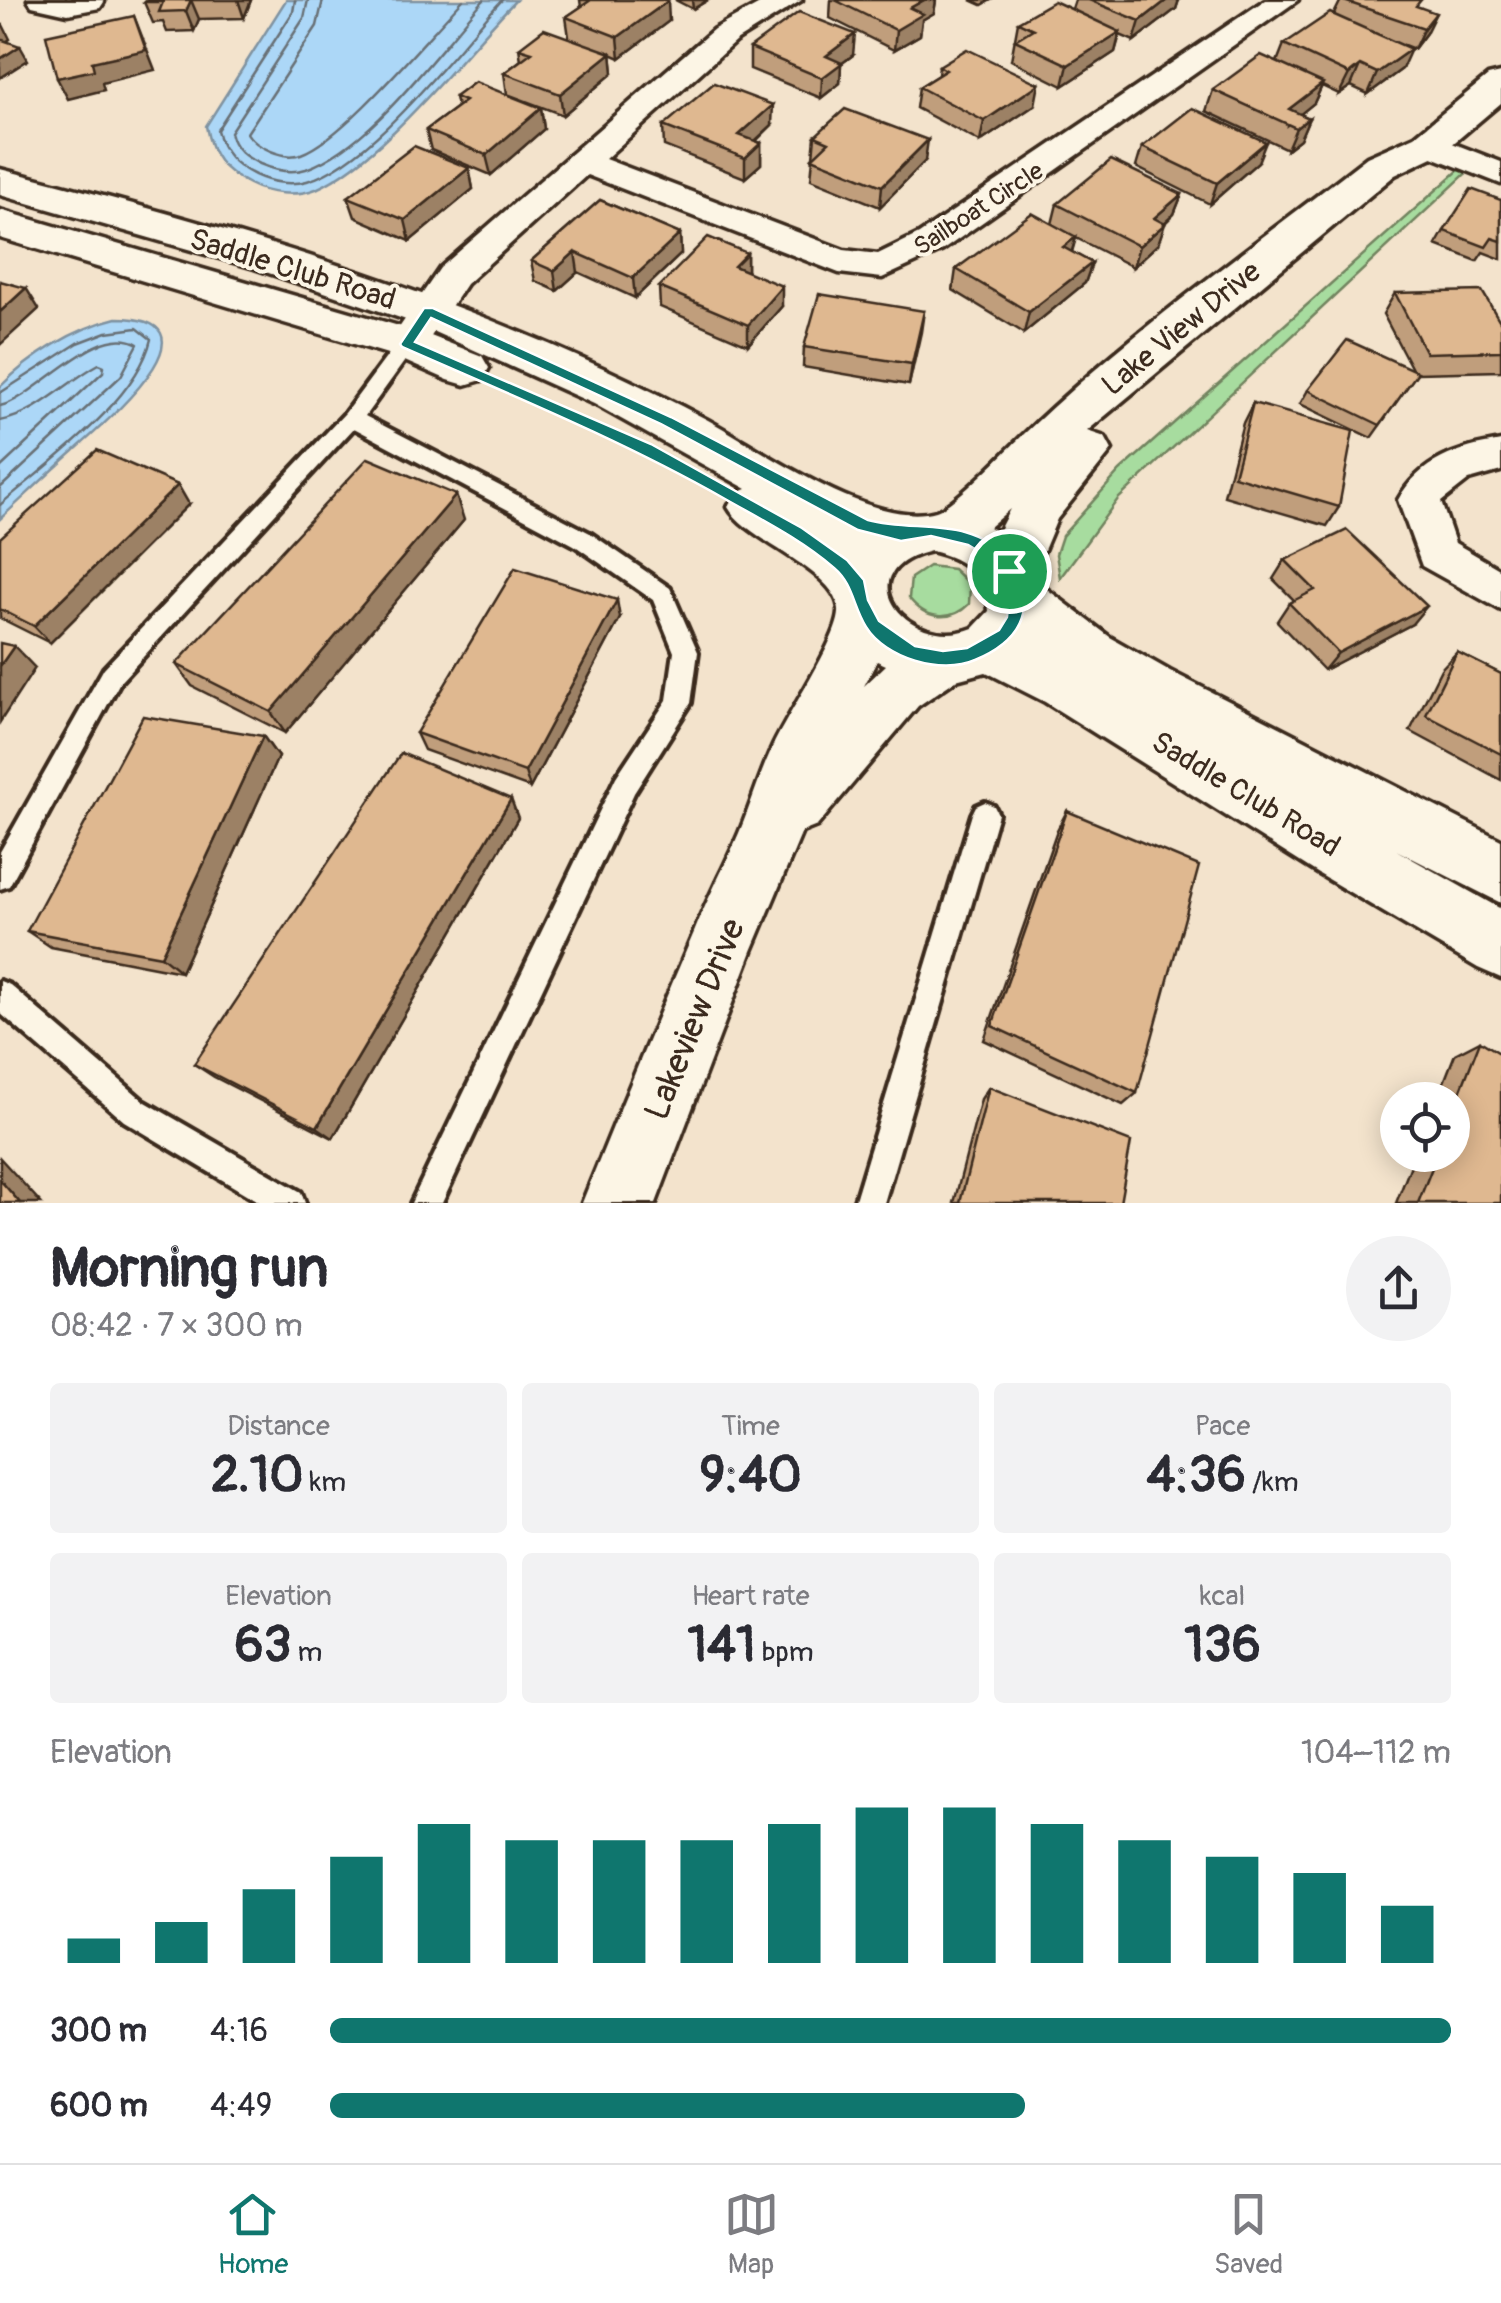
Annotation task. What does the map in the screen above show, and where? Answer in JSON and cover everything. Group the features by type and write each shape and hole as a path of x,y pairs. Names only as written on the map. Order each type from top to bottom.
{"street":[{"path":"42,0 90,2"},
{"path":"418,327 453,276 725,35 788,0"},
{"name":"Sailboat Circle","path":"583,162 838,261 882,266 931,242 1284,0"},
{"name":"Lake View Drive","path":"924,533 1000,488 1078,411 1381,166 1429,144 1501,84"},
{"path":"1429,144 1501,174"},
{"name":"Lake View Drive","path":"989,619 1025,522 1069,468 1409,180 1429,144"},
{"name":"Saddle Club Road","path":"0,182 346,282 418,327 796,532 842,565 862,600"},
{"name":"Saddle Club Road","path":"0,224 418,327 666,420 864,525 924,533"},
{"path":"1501,456 1462,462 1432,480 1418,500 1438,554 1501,592"},
{"path":"924,533 972,539 994,553 989,619 911,652 897,645 862,600 865,564 880,547 924,533"},
{"name":"Lakeview Drive","path":"619,1203 811,727 840,679 862,600"},
{"name":"Saddle Club Road","path":"989,619 1090,654 1501,874"},
{"name":"Saddle Club Road","path":"989,619 1065,684 1341,853 1501,945"},
{"name":"Lakeview Drive","path":"770,835 898,688 989,619"}],"lane":[{"path":"0,877 112,675 352,418 418,327"},
{"path":"352,418 582,539 662,594 686,652 679,702 625,785 426,1203"},
{"path":"869,1203 985,814"},
{"path":"0,995 134,1110 290,1203"}],"green space":[{"path":"1469,161 1476,164 1118,499 1060,578 1056,554 1062,536 1120,471"},
{"path":"929,566 953,569 970,585 969,604 946,616 930,614 915,605 909,598 911,578"}],"water":[{"path":"286,0 516,0 421,104 368,155 316,189 291,194 257,187 232,173 215,154 206,126"},
{"path":"117,318 149,323 162,336 160,354 148,375 130,398 0,519 0,387 54,345"}],"building":[{"path":"146,0 191,0 186,11 159,12 163,2"},
{"path":"591,0 668,1 618,37 566,17"},
{"path":"835,0 924,0 910,8 923,14 896,30"},
{"path":"1089,0 1167,0 1140,21"},
{"path":"1341,0 1421,0 1416,6 1436,13 1424,28"},
{"path":"1054,1 1120,32 1068,65 1015,40 1033,29 1018,22"},
{"path":"799,12 855,34 826,56 842,63 822,78 750,48"},
{"path":"1330,13 1411,49 1377,73 1360,65 1349,74 1284,44"},
{"path":"134,16 146,50 92,62 94,70 57,78 46,35"},
{"path":"544,29 611,53 560,94 504,73 532,52 519,48"},
{"path":"0,39 20,46 0,59"},
{"path":"967,49 1039,84 984,121 919,87 946,70 939,66"},
{"path":"1261,55 1323,83 1289,109 1309,118 1296,128 1213,90"},
{"path":"475,82 541,108 486,155 426,130 465,101 455,97"},
{"path":"714,83 773,105 739,135 761,143 745,158 663,126"},
{"path":"1192,108 1266,142 1217,183 1142,147"},
{"path":"845,109 928,140 882,186 812,158 829,142 815,136"},
{"path":"414,146 469,168 405,220 348,197"},
{"path":"1111,160 1182,194 1154,218 1165,224 1139,246 1057,204"},
{"path":"1471,189 1501,200 1501,241 1492,238 1486,247 1444,231"},
{"path":"600,200 680,234 633,278 575,252 554,271 531,261"},
{"path":"1032,213 1076,237 1063,247 1092,263 1029,312 956,269"},
{"path":"708,237 747,253 734,266 782,286 748,325 659,287"},
{"path":"0,281 26,288 0,312"},
{"path":"1482,291 1501,323 1501,351 1426,353 1395,293"},
{"path":"819,294 924,311 912,364 804,347"},
{"path":"1347,340 1418,372 1380,425 1308,390"},
{"path":"1253,403 1353,431 1339,507 1234,476"},
{"path":"97,450 178,485 34,626 0,609 0,538"},
{"path":"368,458 456,495 271,712 176,664"},
{"path":"1347,530 1427,606 1338,653 1289,603 1315,590 1285,560"},
{"path":"515,568 617,600 525,772 416,733"},
{"path":"0,643 14,646 0,666"},
{"path":"1457,652 1501,674 1501,754 1426,715"},
{"path":"143,716 263,736 161,956 27,931"},
{"path":"401,753 511,799 317,1127 194,1064"},
{"path":"1067,811 1199,866 1137,1093 992,1026"},
{"path":"1480,1041 1501,1054 1501,1203 1418,1203 1430,1172 1470,1172 1470,1082 1464,1082"},
{"path":"989,1087 1131,1142 1120,1203 960,1203"},
{"path":"0,1180 20,1203 0,1203"}],"route":[{"path":"429,311 666,420 864,525 901,535 931,530 972,539 994,553 1009,571 1018,598 1015,618 1005,634 988,648 970,655 943,658 911,652 884,637 874,626 860,600 859,585 842,565 796,532 646,448 540,398 407,344 429,311"}]}
